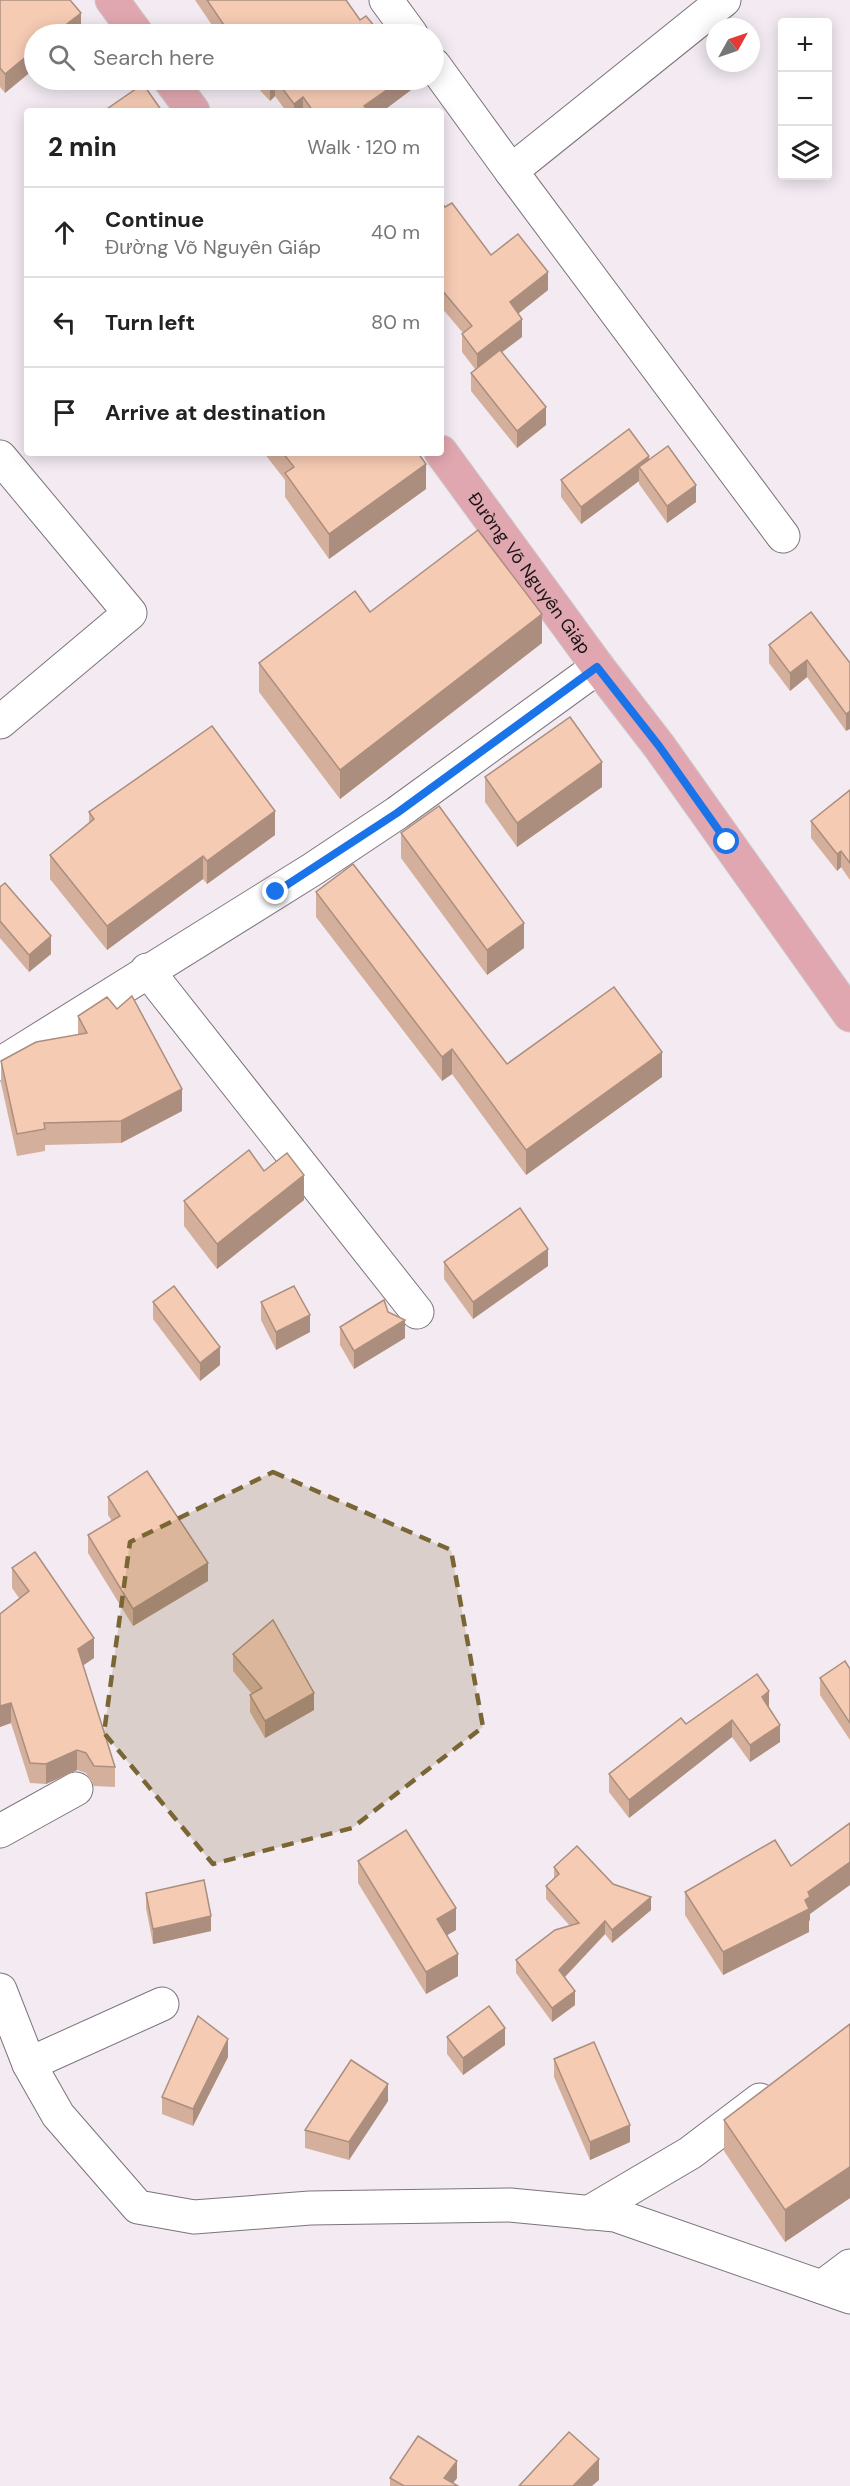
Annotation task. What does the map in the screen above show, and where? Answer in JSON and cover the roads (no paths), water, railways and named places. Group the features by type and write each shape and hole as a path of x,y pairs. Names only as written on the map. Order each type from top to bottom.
{"main road":[{"path":"112,0 130,24"},
{"path":"177,90 191,108"},
{"name":"Đường Võ Nguyên Giáp","path":"444,456 597,667 659,746 850,1015"}],"street":[{"path":"386,0 404,24"},
{"path":"511,171 724,0"},
{"path":"444,79 783,536"},
{"path":"0,457 130,613 0,722"},
{"path":"0,1064 147,970 313,869 388,819 597,667"},
{"path":"147,970 417,1312"},
{"path":"0,1831 76,1789"},
{"path":"0,1990 29,2064 58,2115 138,2206 194,2217 310,2208 510,2205 615,2216 836,2292 850,2266"},
{"path":"29,2064 162,2004"},
{"path":"588,2213 690,2153 784,2082"}]}
